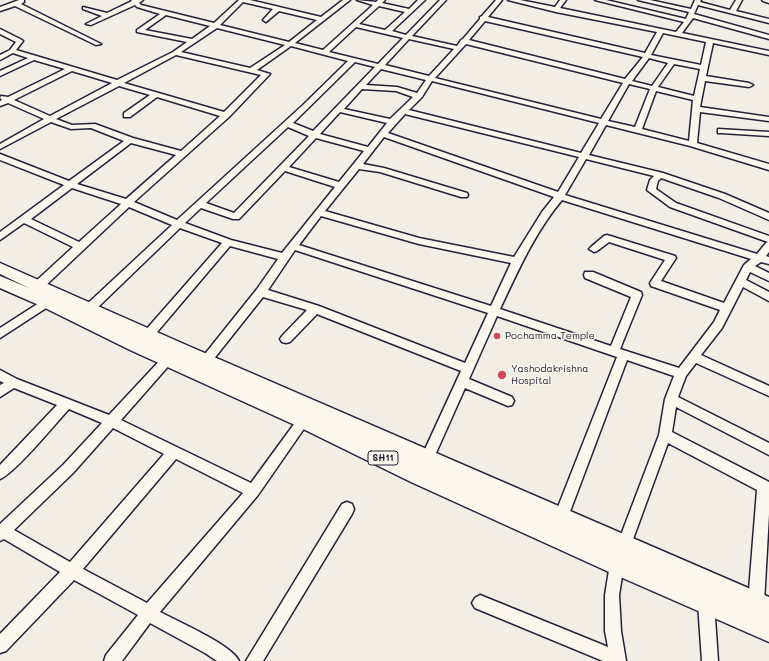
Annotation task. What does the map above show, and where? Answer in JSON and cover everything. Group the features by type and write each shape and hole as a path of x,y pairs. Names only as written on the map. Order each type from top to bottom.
{"main road":[{"name":"SH11","path":"0,268 168,359 201,366 427,458 762,606"},
{"name":"SH11","path":"0,282 48,294 90,308 148,335 201,366 304,420 418,474 617,564 769,630"}],"street":[{"path":"0,9 24,0"},
{"path":"0,147 175,53 215,26 242,0 321,19"},
{"path":"252,70 290,44 347,0"},
{"path":"360,0 380,2 410,11"},
{"path":"386,32 422,0"},
{"path":"199,204 236,216 340,110 443,0"},
{"path":"201,366 261,292 284,257 384,134 392,122 419,95 430,79 499,0"},
{"path":"511,0 556,10 619,14 691,15"},
{"path":"556,10 563,0"},
{"path":"598,0 619,14 661,31 769,53"},
{"path":"619,14 633,0"},
{"path":"641,0 769,37"},
{"path":"732,12 739,0"},
{"path":"89,24 137,1 139,6 165,13 693,144 769,167"},
{"path":"324,52 380,2"},
{"path":"678,34 691,15 697,2 769,21"},
{"path":"15,3 98,44"},
{"path":"85,8 106,15"},
{"path":"266,20 278,8"},
{"path":"165,13 139,31 194,40"},
{"path":"482,18 704,68"},
{"path":"354,25 408,37 461,45 698,99"},
{"path":"0,31 20,41 12,51 0,58"},
{"path":"427,458 517,261 545,214 560,196 627,82 647,56 661,31"},
{"path":"693,144 698,99 710,41"},
{"path":"12,51 226,115"},
{"path":"0,334 48,294 80,246 226,115 266,74 175,53"},
{"path":"0,74 33,58"},
{"path":"90,308 199,204 287,124 353,60"},
{"path":"637,130 654,88 673,61"},
{"path":"0,104 4,98 71,69"},
{"path":"702,78 749,85"},
{"path":"361,87 397,89 419,95"},
{"path":"127,115 156,94"},
{"path":"4,98 71,127 92,126 130,140 182,154"},
{"path":"698,109 769,120"},
{"path":"340,110 392,122"},
{"path":"404,111 660,174 722,196 769,216"},
{"path":"287,124 315,135 370,150"},
{"path":"721,131 769,134"},
{"path":"384,134 560,196 764,259"},
{"path":"0,237 69,184 130,140"},
{"path":"0,157 69,184 128,203 178,224 228,242 284,257"},
{"path":"358,166 381,170 464,195"},
{"path":"283,168 342,186"},
{"path":"660,174 654,180 651,190 673,204 769,239"},
{"path":"320,213 419,241 517,261"},
{"path":"23,219 80,246"},
{"path":"594,249 607,238 671,258 655,283 726,308"},
{"path":"148,335 228,242"},
{"path":"618,660 613,631 612,595 617,564 665,436 671,399 681,374 718,325 748,267 764,259 769,245"},
{"path":"293,246 494,310 681,374"},
{"path":"748,267 769,277"},
{"path":"561,517 619,353 637,295 590,275"},
{"path":"740,282 769,297"},
{"path":"261,292 315,309 468,369"},
{"path":"286,339 315,309"},
{"path":"694,357 769,391"},
{"path":"168,359 68,469 2,533 115,593 141,608 148,614 211,647 231,661"},
{"path":"0,375 66,404 112,421 253,491"},
{"path":"462,381 508,401"},
{"path":"0,392 13,382"},
{"path":"671,399 769,449"},
{"path":"0,473 66,404"},
{"path":"112,661 148,614 253,491 304,420"},
{"path":"665,436 767,488 762,606"},
{"path":"0,645 72,571 174,452"},
{"path":"254,661 346,509"},
{"path":"480,603 618,660"},
{"path":"706,603 710,661"}],"place":[{"name":"Pochamma Temple","path":"497,336"},
{"name":"Yashodakrishna Hospital","path":"502,375"}]}
